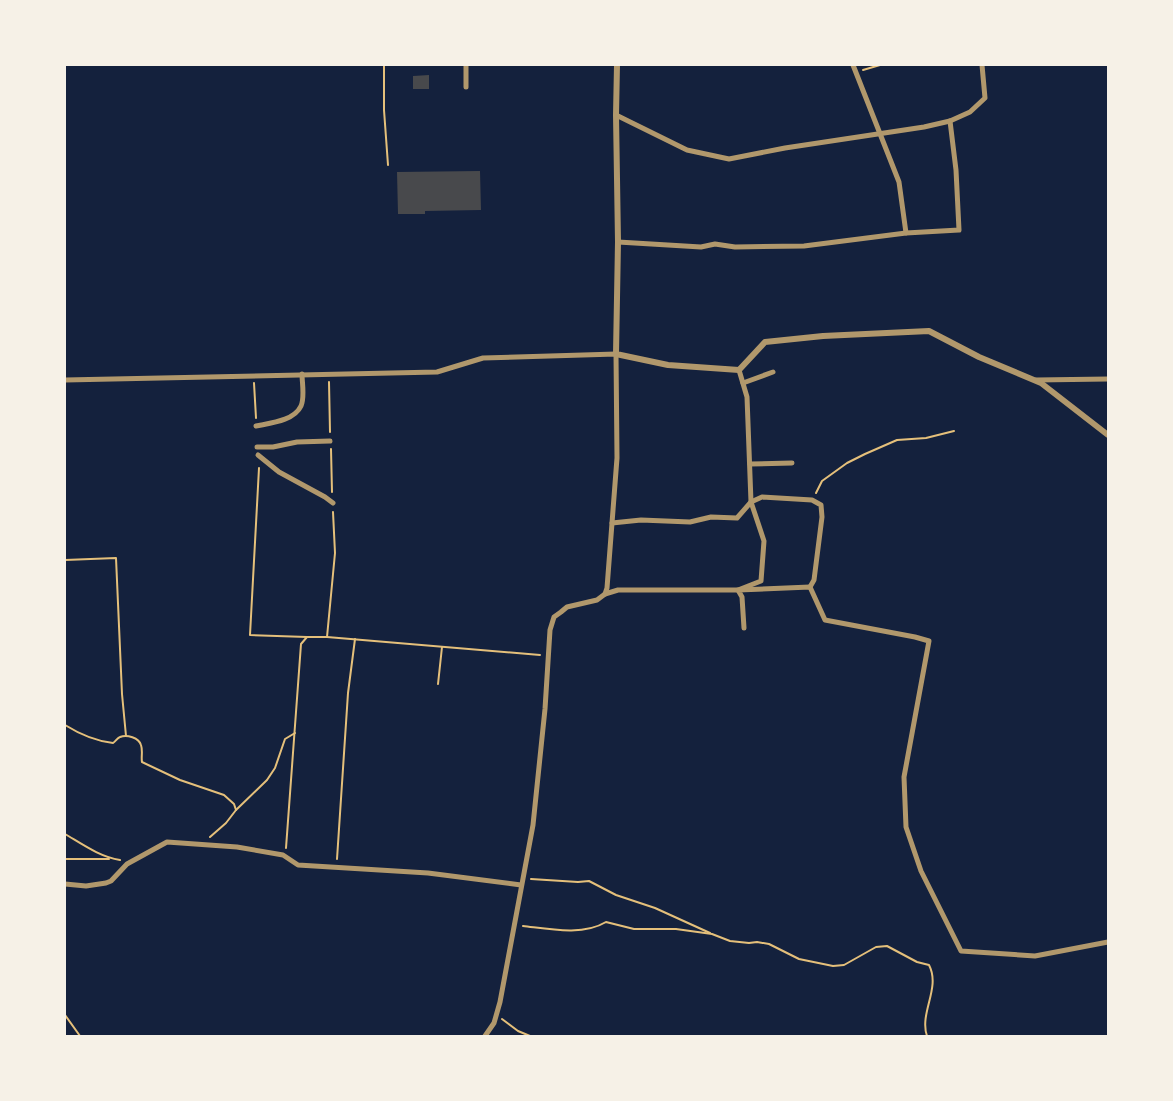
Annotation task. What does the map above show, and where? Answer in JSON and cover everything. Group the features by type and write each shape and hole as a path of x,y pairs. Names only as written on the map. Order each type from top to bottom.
{"street":[{"path":"466,65 466,87"},
{"path":"605,594 617,458 617,65"},
{"path":"853,65 899,182 906,233"},
{"path":"616,116 687,150 730,158 950,121 970,112 985,98 982,65"},
{"path":"618,242 701,247 715,244 735,247 804,246 906,233 959,230 956,170 950,121"},
{"path":"739,370 765,342 823,336 929,331 979,357 1041,382 1108,435"},
{"path":"65,380 437,372 483,358 616,354 668,365 739,370"},
{"path":"738,590 761,580 764,542 751,502 747,397 739,370"},
{"path":"742,383 773,372"},
{"path":"256,426 278,422 292,415 301,406 303,396 302,374"},
{"path":"1035,380 1108,379"},
{"path":"257,447 273,447 297,442 330,441"},
{"path":"258,455 279,472 333,503"},
{"path":"750,464 792,463"},
{"path":"612,522 642,520 690,522 711,517 737,518 751,502 762,497 812,500 821,506 822,517 814,580 810,587"},
{"path":"485,1036 494,1023 496,1015 516,925 520,885 533,825 545,709 550,630 554,617 567,608 597,600 605,594 618,590 738,590 810,587"},
{"path":"810,587 825,620 929,641 904,777 906,827 921,871 961,951 1035,956 1108,942"},
{"path":"738,590 742,597 744,628"},
{"path":"65,884 86,886 106,884 111,881 121,868 167,842 238,847 284,855 298,865 428,873 520,885"}],"path":[{"path":"384,65 384,110 388,165"},
{"path":"856,72 880,65"},
{"path":"254,376 256,426"},
{"path":"812,500 822,481 865,454 897,440 926,438 954,431"},
{"path":"258,455 259,475 250,635 327,636 548,656"},
{"path":"65,560 116,558 122,694 126,736"},
{"path":"284,855 288,843 301,644 307,637"},
{"path":"337,868 348,694 355,640"},
{"path":"438,684 442,647"},
{"path":"65,726 80,735 102,742 113,743 120,737 130,736 138,740 141,745 142,762 180,780 224,795 234,804 236,810"},
{"path":"204,845 267,780 274,768 285,739 295,733"},
{"path":"65,834 95,852 112,859"},
{"path":"65,859 132,861"},
{"path":"520,885 530,879 589,881 616,895 655,908 712,934 730,940 769,944 798,959 833,966 844,965 876,947 887,946 916,962 929,965 933,974 933,984 924,1028 927,1036"},
{"path":"516,925 567,930 600,926 606,922 634,929 676,929 712,934"},
{"path":"65,1015 80,1036"},
{"path":"496,1015 518,1031 530,1036"}],"building":[{"path":"429,75 429,89 413,89 413,76"},
{"path":"480,171 481,210 425,211 425,214 398,214 397,172"}]}
